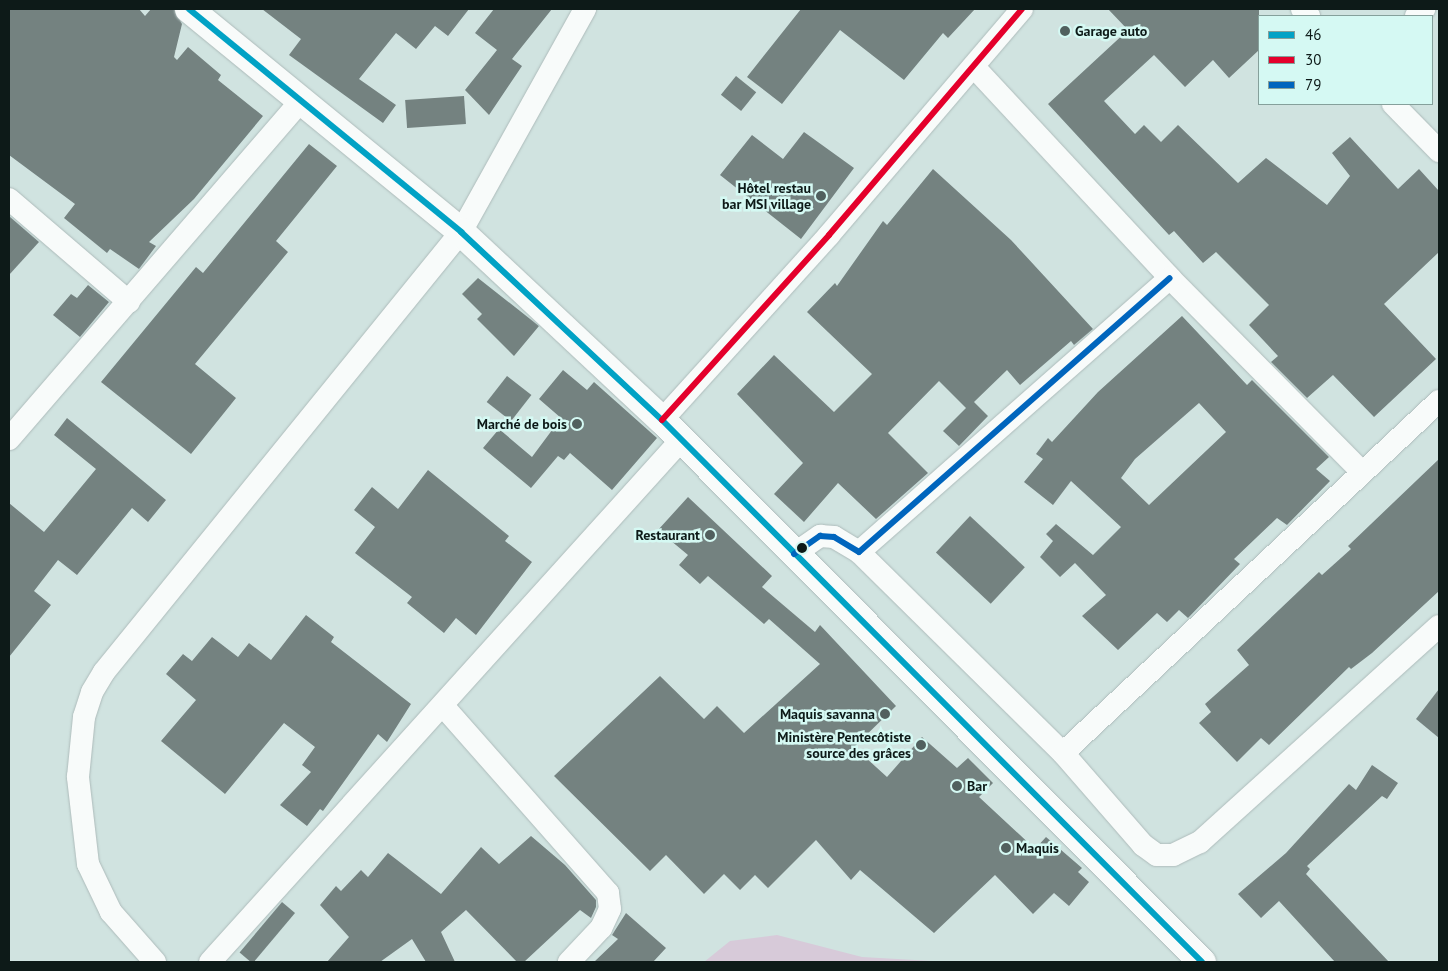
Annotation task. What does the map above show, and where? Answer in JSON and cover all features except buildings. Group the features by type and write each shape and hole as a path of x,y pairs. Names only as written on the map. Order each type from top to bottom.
{"street":[{"path":"189,9 302,99 461,232 662,420 1202,962"},
{"path":"155,962 110,912 88,864 78,777 84,717 92,692 104,672 461,232 585,9"},
{"path":"662,420 975,68 1022,9"},
{"path":"975,68 1170,278 1362,472"},
{"path":"9,439 302,99"},
{"path":"1395,105 1439,151"},
{"path":"9,199 129,302"},
{"path":"859,552 1170,278"},
{"path":"1063,754 1439,401"},
{"path":"210,962 444,707 682,439"},
{"path":"794,554 820,536 834,537 859,552 1063,754 1143,844 1158,855 1173,855 1200,842 1439,626"},
{"path":"444,707 608,893 610,909 602,928 569,962"}],"shaded area":[{"path":"777,935 862,957 950,962 704,962 730,941"}],"transit line":[{"name":"46","path":"189,9 461,232 662,420 1202,962"},
{"name":"30","path":"662,420 829,235 1022,9"},
{"name":"79","path":"794,554 820,536 834,537 859,552 1170,278"}],"place":[{"name":"Garage auto","path":"1065,31"},
{"name":"Hôtel restau bar MSI village","path":"821,196"},
{"name":"Marché de bois","path":"577,424"},
{"name":"Restaurant","path":"710,535"},
{"name":"Maquis savanna","path":"885,714"},
{"name":"Ministère Pentecôtiste source des grâces","path":"921,745"},
{"name":"Bar","path":"957,786"},
{"name":"Maquis","path":"1006,848"}]}
